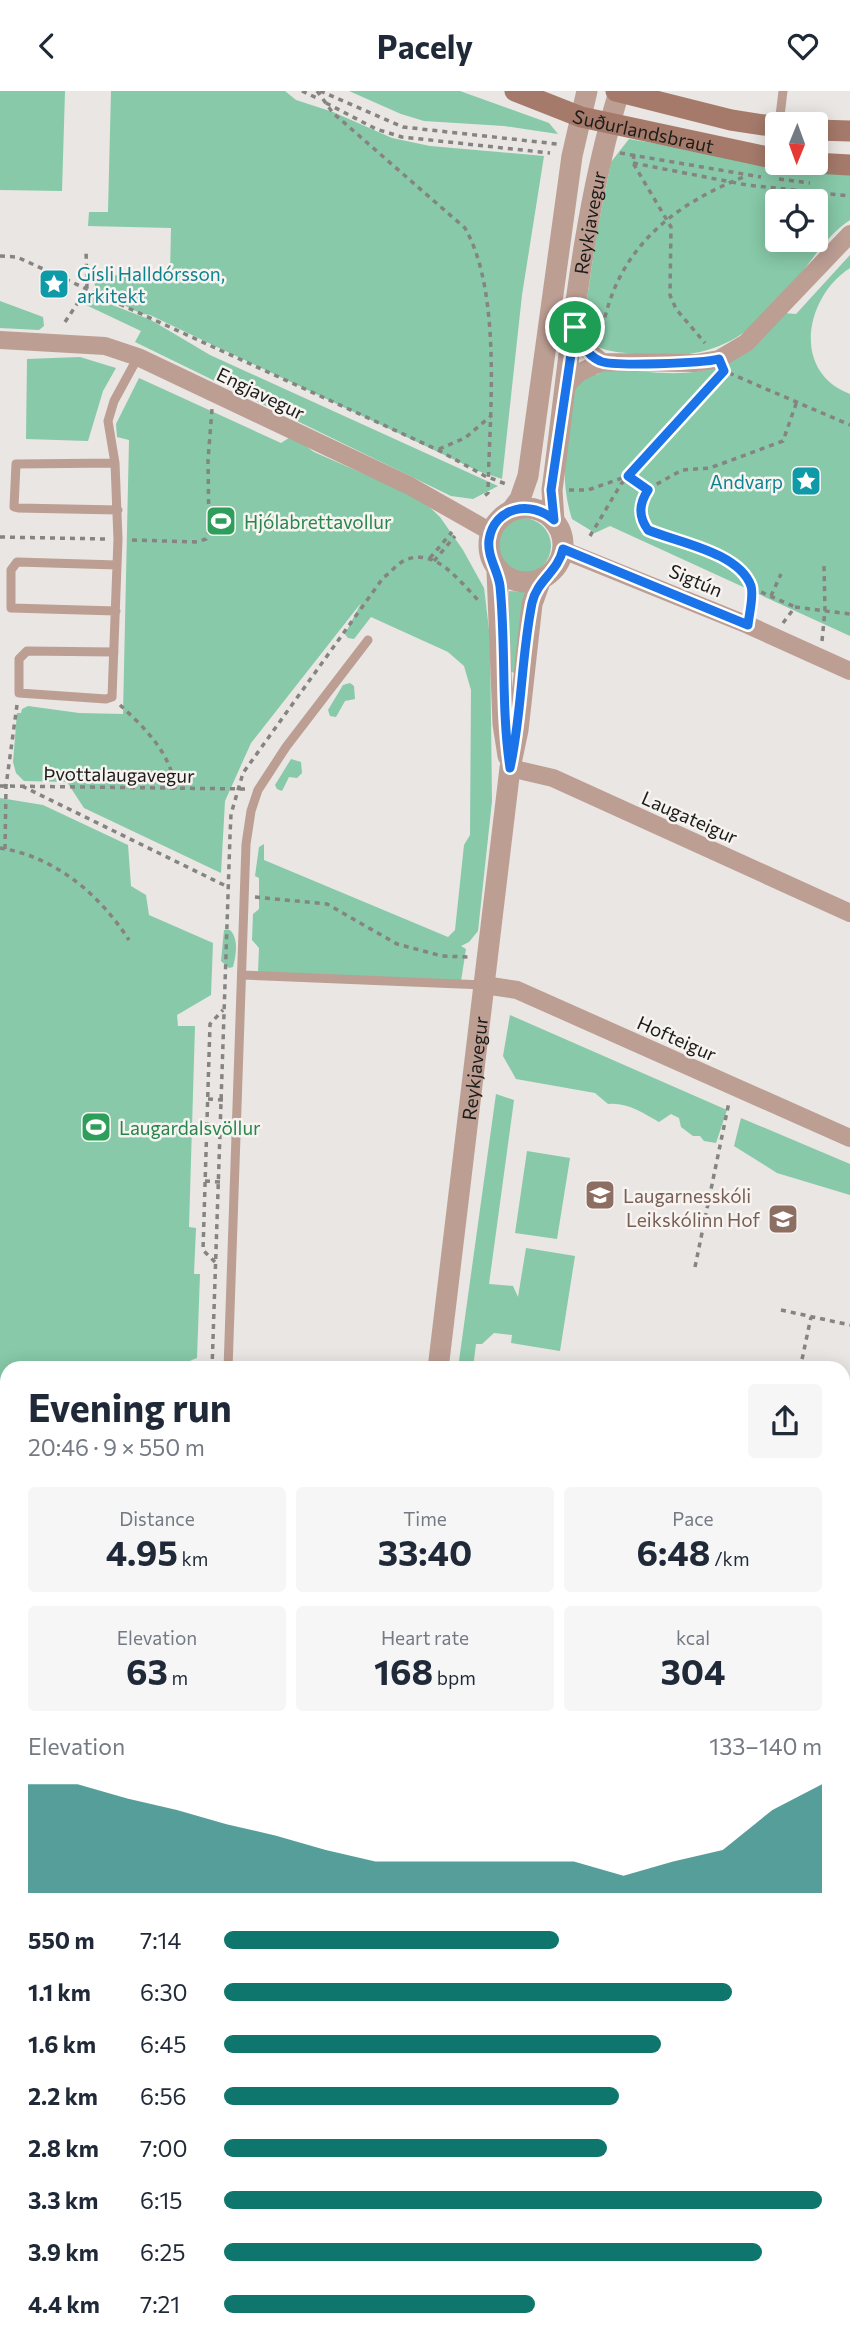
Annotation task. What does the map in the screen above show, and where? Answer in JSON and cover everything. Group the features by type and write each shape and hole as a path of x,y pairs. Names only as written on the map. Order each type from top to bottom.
{"main road":[{"name":"Suðurlandsbraut","path":"514,91 581,117 765,156"},
{"name":"Suðurlandsbraut","path":"618,91 730,120 765,124"},
{"path":"828,130 850,131"},
{"path":"828,164 850,165"}],"street":[{"name":"Reykjavegur","path":"511,511 520,499 528,476 572,156 587,91"},
{"name":"Reykjavegur","path":"554,520 551,490 591,216 618,91"},
{"path":"575,327 582,345 600,354 696,363 719,359 746,343 850,235"},
{"name":"Engjavegur","path":"0,340 105,346 138,357 410,486 491,532"},
{"path":"566,386 600,354"},
{"path":"529,508 554,520 562,534 563,549 556,567 541,579 523,583 498,570 489,552 491,532 502,516 511,511 529,508"},
{"name":"Sigtún","path":"563,549 748,625 850,671"},
{"name":"Reykjavegur","path":"498,570 503,723 510,768"},
{"name":"Reykjavegur","path":"439,1361 510,768 518,730 532,604 541,579"},
{"name":"Laugateigur","path":"510,768 552,778 850,913"},
{"name":"Hofteigur","path":"484,985 517,990 850,1138"}],"lane":[{"path":"780,112 783,91"},
{"path":"114,652 27,651 19,659 19,693 106,699 113,697 118,510 115,463 108,421 114,401 138,357"},
{"path":"115,463 16,464 13,500 14,507 18,508 118,510"},
{"path":"116,611 11,608 11,570 18,562 117,565"},
{"path":"228,1361 248,828 258,790 286,747 368,640"},
{"path":"242,975 484,985"}],"path":[{"path":"302,91 376,129 401,137 550,153"},
{"path":"318,91 321,100 465,227 475,245 481,264 488,326 492,415 485,476 488,493 482,498"},
{"path":"318,91 403,127 550,143"},
{"path":"634,154 633,163 668,217 671,227 670,296 676,309 719,359"},
{"path":"633,163 731,182 850,196"},
{"path":"600,354 604,313 614,285 631,257 668,217 698,196 748,176"},
{"path":"65,322 87,289 86,249"},
{"path":"0,257 18,257 439,450 485,476 506,484"},
{"path":"590,535 628,476 724,371 850,425"},
{"path":"797,401 783,441 710,468 682,470 648,490 643,498 640,515 648,530 715,553 734,567 751,587 795,607 850,614"},
{"path":"0,537 197,542 206,539 209,531 208,460 212,404"},
{"path":"439,450 465,438 492,415"},
{"path":"628,476 648,490"},
{"path":"569,490 588,490 628,476"},
{"path":"432,559 454,534"},
{"path":"818,657 825,610 824,566"},
{"path":"771,596 780,574"},
{"path":"748,625 751,587"},
{"path":"773,636 795,607"},
{"path":"19,693 6,786 2,848 50,865 78,882 103,904 129,940"},
{"path":"113,697 156,744 172,772 175,789"},
{"name":"Þvottalaugavegur","path":"0,786 237,789"},
{"path":"212,1361 229,887"},
{"path":"216,1263 203,1250 205,1181 210,1024 224,1009"},
{"path":"695,1267 733,1086"},
{"path":"208,1099 221,1100"},
{"path":"205,1181 218,1182"},
{"path":"781,1310 850,1325"},
{"path":"802,1361 811,1317"}],"green space":[{"path":"0,91 65,91 62,191 0,190"},
{"path":"111,91 285,91 296,100 333,112 392,138 430,146 544,156 522,295 502,479 478,471 137,311 96,289 92,275 170,276 171,228 88,226 89,212 108,212"},
{"path":"349,91 460,91 549,123 558,134 504,126 424,121"},
{"path":"629,139 765,162 765,175 828,175 828,172 850,174 850,220 828,239 828,189 765,189 765,252 818,252 783,297 765,315 748,330 710,349 663,356 606,350 586,340 582,334 596,237 611,162"},
{"path":"850,255 850,268 835,281 823,297 811,334 812,352 819,369 831,383 850,394 850,636 610,526 595,533 572,519 565,487 565,470 566,437 573,388 588,376 599,374 600,367 680,373 723,365 763,337 784,313 796,314"},
{"path":"89,296 151,320 210,355 498,486 473,499 451,496 135,342 141,331 86,305"},
{"path":"0,301 43,317 44,326 39,330 0,328"},
{"path":"80,357 116,368 103,391 88,441 26,439 27,359"},
{"path":"139,378 281,443 292,436 314,452 421,499 440,517 463,550 484,588 490,638 492,801 478,931 469,942 461,946 466,949 461,981 258,972 259,948 252,940 253,914 259,909 259,878 255,876 259,847 264,844 264,860 448,937 455,930 464,845 470,835 471,690 464,666 448,652 371,617 354,639 348,638 345,634 361,603 251,743 225,801 221,873 84,808 67,782 24,781 16,773 13,762 17,713 21,713 22,709 28,706 79,713 123,714 129,440 117,437 116,424"},
{"path":"523,518 534,520 543,526 549,535 549,557 543,566 534,572 523,574 512,572 503,566 497,557 495,546 497,535 503,526 512,520"},
{"path":"509,591 527,592 515,673 508,671"},
{"path":"350,683 354,686 355,699 345,701 336,717 330,716 328,710 343,685"},
{"path":"291,759 301,762 302,773 297,778 289,777 282,791 275,785"},
{"name":"Laugardalsvöllur","path":"0,798 43,805 128,845 131,886 146,895 149,915 213,943 211,995 177,1015 178,1026 195,1026 189,1227 196,1228 194,1274 200,1274 197,1358 190,1361 0,1361"},
{"path":"224,930 230,930 236,942 233,967 229,968 221,961"},
{"path":"510,1015 727,1110 716,1143 693,1136 681,1127 679,1118 671,1114 659,1122 628,1106 608,1104 595,1093 516,1079 503,1056"},
{"path":"496,1094 514,1100 489,1284 513,1286 518,1297 526,1248 575,1256 560,1351 511,1343 512,1335 494,1333 482,1344 476,1344 474,1361 459,1361"},
{"path":"741,1118 850,1164 850,1195 777,1173 734,1146"},
{"path":"527,1151 570,1158 557,1239 515,1233"}],"place":[{"name":"Gísli Halldórsson, arkitekt","path":"54,284"},
{"name":"Andvarp","path":"806,481"},
{"name":"Hjólabrettavollur","path":"221,521"},
{"name":"Laugardalsvöllur","path":"96,1127"},
{"name":"Laugarnesskóli","path":"600,1195"},
{"name":"Leikskólinn Hof","path":"783,1219"}],"route":[{"path":"575,327 582,345 601,362 696,363 719,359 724,371 628,476 648,490 640,507 640,515 648,530 715,553 746,580 751,587 748,625 563,549 556,567 541,579 535,591 518,730 510,768 503,723 500,586 498,570 492,561 488,542 495,523 502,516 520,508 538,510 554,520 551,490 575,327"}]}
